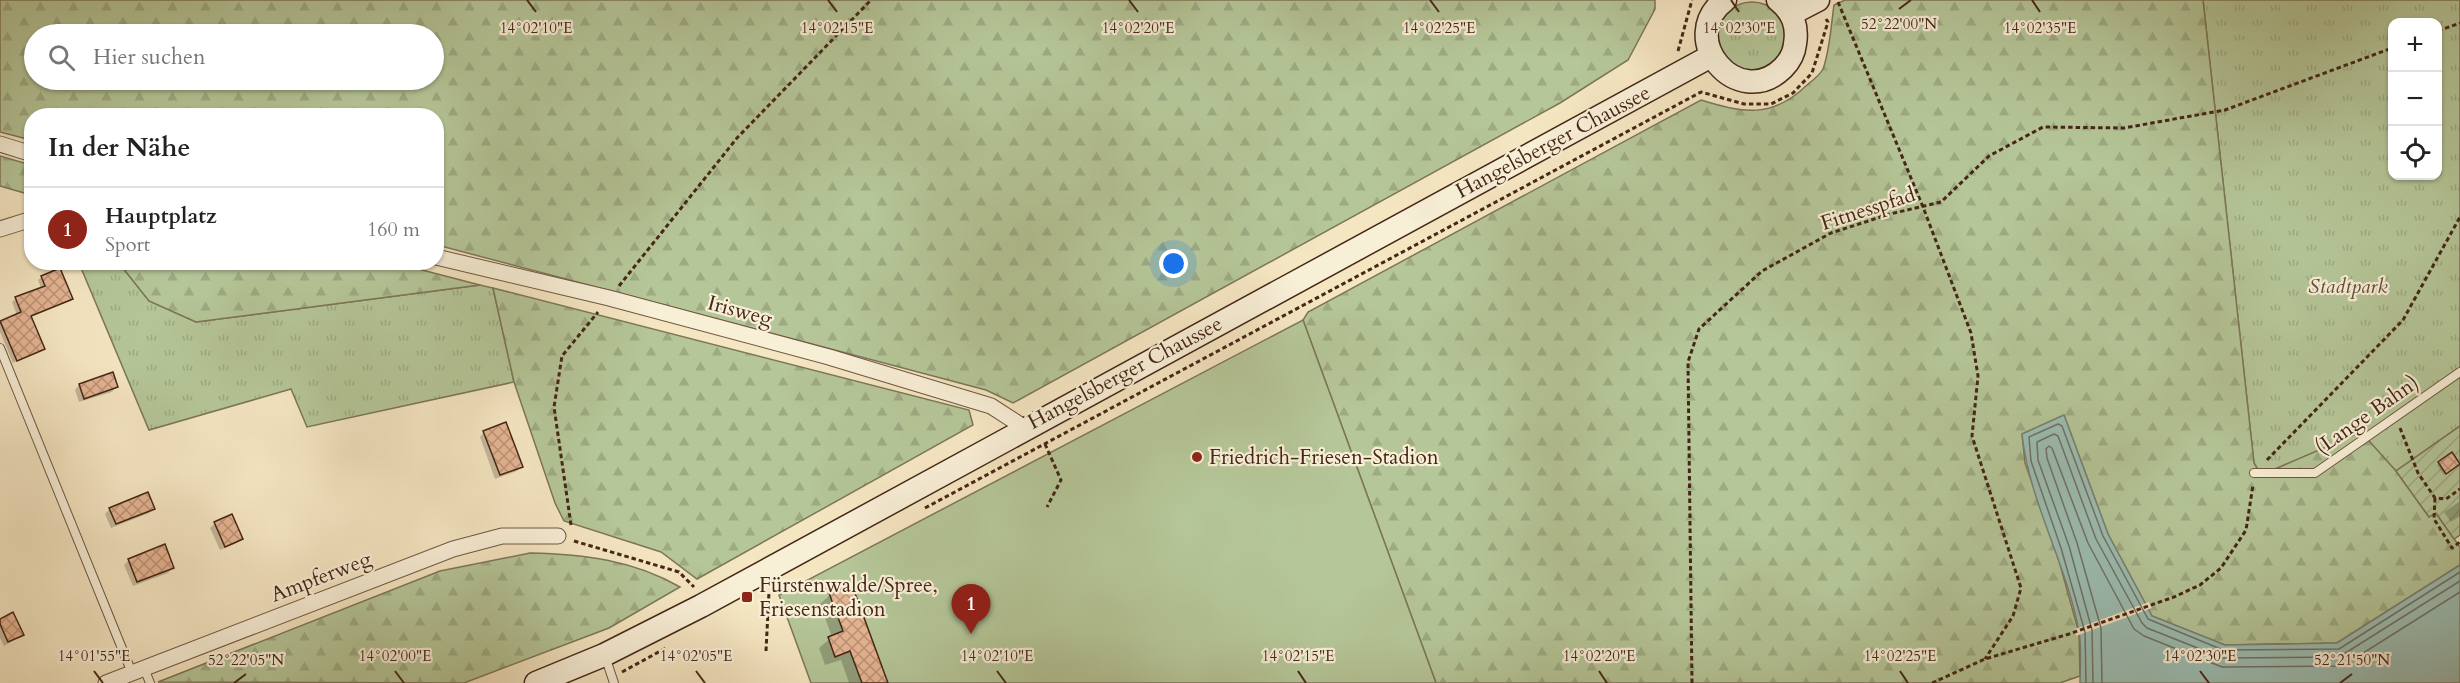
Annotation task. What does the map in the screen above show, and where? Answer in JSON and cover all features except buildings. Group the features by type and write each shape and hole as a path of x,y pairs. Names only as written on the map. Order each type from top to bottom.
{"main road":[{"path":"1725,0 1712,15 1707,29 1707,43 1711,56 1720,69 1733,77 1763,80 1777,73 1788,62 1795,48 1797,33 1785,7 1818,0"},
{"name":"Hangelsberger Chaussee","path":"536,683 604,655 708,601 1711,56"}],"street":[{"path":"0,144 24,152"},
{"path":"0,230 24,222"},
{"name":"Irisweg","path":"444,259 609,298 829,357 991,406 1024,428"},
{"name":"Ampferweg","path":"106,683 453,549 502,536 565,532"}],"lane":[{"path":"0,348 138,670 150,683"},
{"name":"(Lange Bahn)","path":"2254,472 2315,473 2460,372"},
{"path":"604,655 613,680"}],"path":[{"path":"708,601 679,572 565,532 554,407 562,356 737,138 872,0"},
{"path":"1837,0 1923,207 1971,333 1978,376 1972,436 2021,588 2013,616 1984,659"},
{"path":"2442,30 2460,23"},
{"name":"Fitnesspfad","path":"1692,683 1688,362 1699,328 1762,271 1831,233 1890,214 1941,202 1989,156 2043,127 2124,128 2225,110 2388,49"},
{"path":"922,510 1701,92"},
{"path":"1932,683 1984,659 2069,634 2174,597 2200,585 2221,568 2246,530 2254,472 2403,320 2460,217"},
{"path":"2394,419 2406,440 2418,473 2435,498 2434,519 2452,548 2460,542"},
{"path":"1024,428 1045,444 1061,480 1047,507"},
{"path":"2435,498 2446,499 2460,489"},
{"path":"758,598 779,587"},
{"path":"766,651 769,592"},
{"path":"613,680 670,646"}],"green space":[{"path":"0,0 1655,0 1655,9 1628,60 1560,103 1013,403 986,390 444,247 444,108 24,108 24,138 0,132"},
{"path":"1845,0 2203,0 2254,463 2261,475 2361,432 2396,471 2429,517 2435,512 2460,547 2460,565 2337,643 2225,645 2152,616 2108,534 2064,415 2022,434 2025,463 2056,550 2079,633 2080,676 2060,683 1436,683 1303,320 1308,312 1701,100 1744,110 1757,110 1782,104 1822,71 1829,46 1834,5"},
{"name":"Stadtpark","path":"2203,0 2460,0 2460,426 2396,471 2360,433 2261,475 2254,463"},
{"path":"1752,2 1765,4 1776,12 1784,23 1786,36 1784,49 1776,60 1765,68 1752,70 1739,68 1728,60 1720,49 1718,36 1720,23 1728,12 1739,4"},
{"path":"0,156 24,163 24,193 0,186"},
{"path":"82,270 125,270 149,301 196,322 480,285 493,288 514,382 307,427 291,389 149,430"},
{"path":"125,270 422,270 480,285 196,322 149,301"},
{"path":"493,288 969,410 973,425 697,579 661,552 564,521 555,503 514,382"},
{"name":"Friedrich-Friesen-Stadion","path":"1303,320 1436,683 811,683 779,595"},
{"path":"2460,426 2460,535 2454,539 2436,513 2429,517 2396,471"},
{"path":"530,553 607,560 644,570 680,587 609,628 464,683 158,682 440,571"}],"water":[{"path":"2064,415 2108,534 2152,616 2225,645 2337,643 2460,565 2460,683 2080,683 2080,638 2073,607 2032,484 2022,434"}],"pier":[{"path":"2149,602 2152,608 2076,636 2075,629"}],"place":[{"name":"Friedrich-Friesen-Stadion","path":"1197,457"},
{"name":"Fürstenwalde/Spree, Friesenstadion","path":"747,597"},
{"name":"Hauptplatz","path":"971,634"}]}
